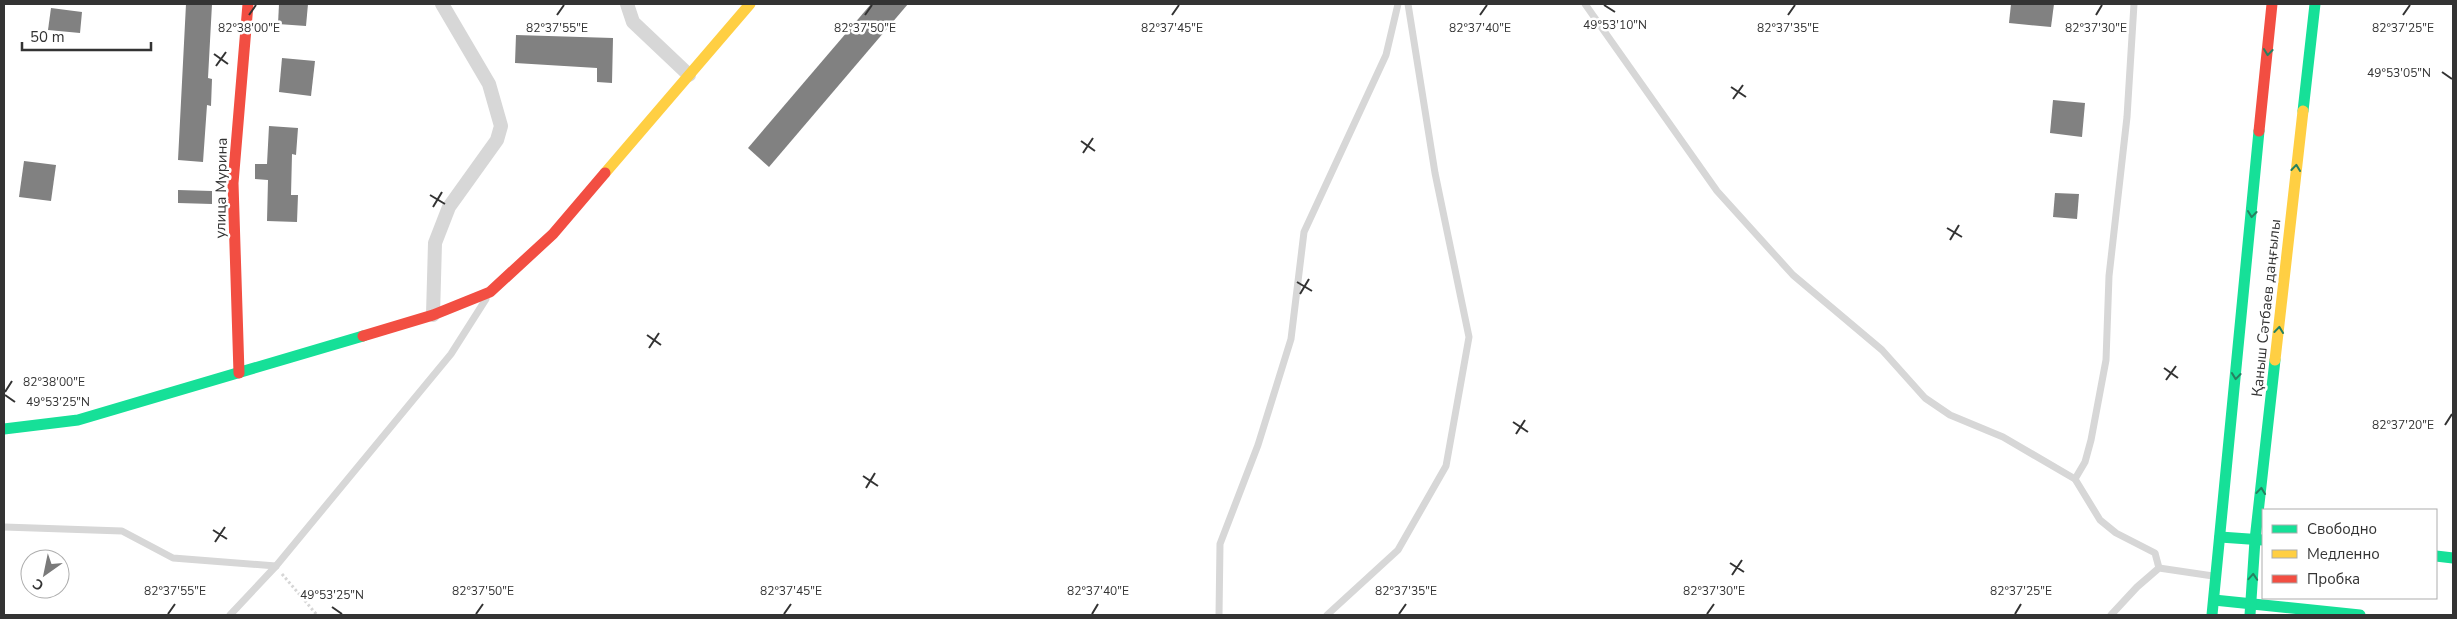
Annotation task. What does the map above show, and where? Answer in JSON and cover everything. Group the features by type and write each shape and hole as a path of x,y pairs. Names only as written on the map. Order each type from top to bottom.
{"street":[{"name":"улица Мурина","path":"239,373 233,183 248,4"},
{"path":"433,315 435,243 449,207 497,140 501,126 489,84 442,4"},
{"path":"627,4 633,22 689,75"},
{"path":"4,429 78,420 433,315 490,292 553,234 750,4"},
{"name":"Қаныш Сәтбаев даңғылы","path":"2212,615 2272,4"},
{"name":"Қаныш Сәтбаев даңғылы","path":"2262,509 2315,4"},
{"name":"Қаныш Сәтбаев даңғылы","path":"2250,609 2262,511"},
{"path":"2220,537 2259,540"},
{"path":"2437,556 2453,558"},
{"path":"2214,600 2250,609 2360,615"}],"lane":[{"path":"1219,615 1220,544 1258,445 1290,339 1304,232 1386,55 1398,4"},
{"path":"1327,615 1398,550 1446,466 1469,337 1435,174 1408,4"},
{"path":"1585,4 1717,191 1793,276 1882,350 1925,398 1950,415 2003,437 2075,479 2100,520 2116,533 2155,553 2159,568"},
{"path":"2075,479 2085,462 2091,440 2106,360 2109,276 2127,117 2134,4"},
{"path":"230,615 276,566 451,354 490,292"},
{"path":"4,527 122,530 173,558 276,566"},
{"path":"2112,615 2137,587 2159,568 2216,576"}],"path":[{"path":"276,566 317,615"}],"building":[{"path":"186,4 212,4 208,78 212,79 211,106 207,105 203,162 178,160"},
{"path":"279,4 308,4 306,26 278,24"},
{"path":"871,4 908,4 769,167 748,148"},
{"path":"2011,4 2054,4 2051,27 2009,23"},
{"path":"51,8 82,12 80,33 48,30"},
{"path":"516,35 613,38 612,83 597,82 597,68 515,63"},
{"path":"282,58 315,61 311,96 279,92"},
{"path":"2053,100 2085,103 2082,137 2050,133"},
{"path":"269,126 298,128 296,155 292,154 291,195 298,195 297,222 267,221 268,180 255,179 255,164 267,164"},
{"path":"24,161 56,165 51,201 19,197"},
{"path":"178,190 212,191 212,204 178,203"},
{"path":"2055,193 2079,194 2077,219 2053,217"}],"traffic: fast":[{"path":"2303,111 2315,4"},
{"path":"2212,615 2259,131"},
{"path":"4,429 78,420 363,336"},
{"path":"2250,615 2255,540 2275,360"},
{"path":"2220,537 2262,540"},
{"path":"2437,556 2453,558"},
{"path":"2214,600 2360,615"}],"traffic: slow":[{"path":"605,173 750,4"},
{"path":"2275,360 2303,111"}],"traffic: jam":[{"path":"239,373 233,183 248,4"},
{"path":"2259,131 2272,4"},
{"path":"363,336 433,315 490,292 553,234 605,173"}]}
